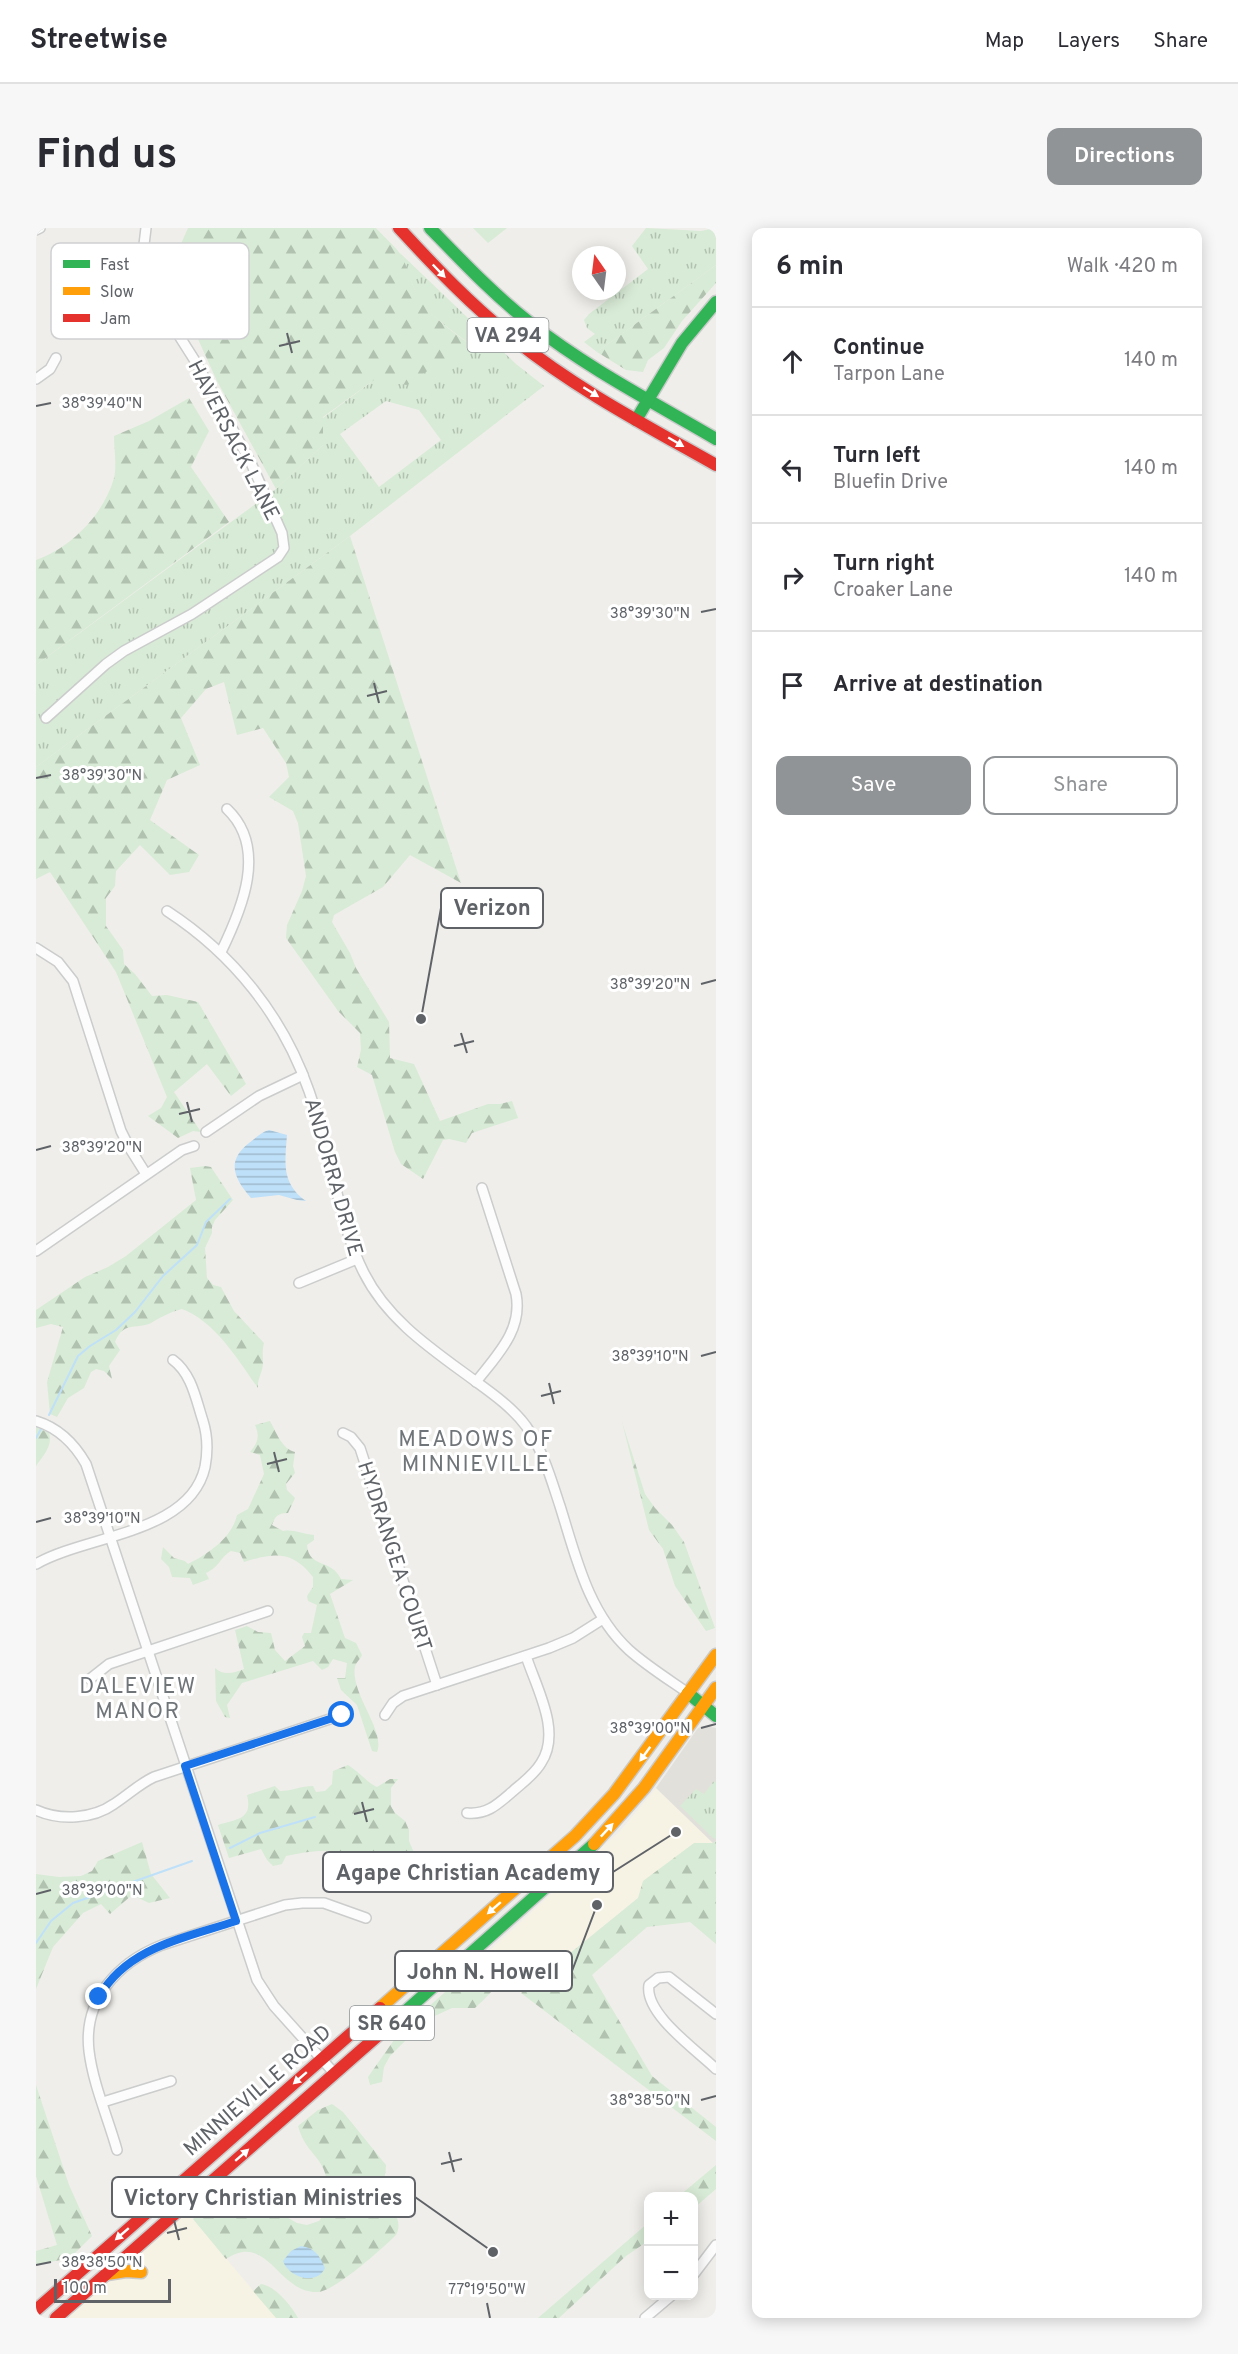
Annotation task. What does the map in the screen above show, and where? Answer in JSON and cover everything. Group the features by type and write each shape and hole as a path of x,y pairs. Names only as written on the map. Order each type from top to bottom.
{"main road":[{"name":"VA 294","path":"399,228 465,298 506,333 570,380 716,465"},
{"name":"VA 294","path":"430,228 486,285 531,324 576,356 716,439"},
{"path":"636,420 689,333 716,302"},
{"name":"MINNIEVILLE ROAD","path":"36,2310 576,1836 614,1794 716,1655"},
{"name":"MINNIEVILLE ROAD","path":"56,2318 572,1865 599,1839 644,1788 716,1688"},
{"path":"688,1693 716,1716"},
{"path":"105,2275 126,2271 141,2272"},
{"path":"63,2318 71,2305"}],"street":[{"path":"36,230 40,228"},
{"name":"HAVERSACK LANE","path":"144,243 146,228"},
{"name":"HAVERSACK LANE","path":"46,718 106,664 144,639 192,614 278,557 284,548 282,533 251,463 181,339"},
{"path":"36,379 50,369 57,358"},
{"path":"221,952 240,910 245,892 248,863 245,833 227,809"},
{"name":"ANDORRA DRIVE","path":"166,911 221,952 243,975 273,1016 303,1074 313,1101 350,1242 376,1294 395,1317 436,1353 518,1417 539,1448 585,1584 603,1619 629,1650 688,1693"},
{"path":"36,948 58,962 73,981 121,1131 146,1174"},
{"path":"207,1132 259,1096 303,1074"},
{"path":"36,1251 182,1150 194,1146"},
{"path":"476,1382 513,1332 518,1311 516,1294 482,1188"},
{"path":"299,1282 357,1259"},
{"path":"36,1564 55,1554 166,1516 187,1501 200,1482 207,1457 206,1434 188,1377 173,1360"},
{"path":"36,1421 58,1430 80,1453 110,1536 250,1965 264,1992 335,2074"},
{"name":"HYDRANGEA COURT","path":"343,1433 351,1437 360,1448 437,1685"},
{"path":"90,1679 109,1665 268,1611"},
{"path":"385,1715 398,1699 567,1641 603,1619"},
{"path":"467,1813 481,1813 493,1808 527,1779 544,1758 548,1747 549,1728 526,1656"},
{"path":"36,1810 66,1817 92,1814 109,1808 141,1783 185,1766 342,1715"},
{"path":"117,2150 91,2063 88,2039 93,2010 104,1988 121,1968 141,1954 285,1905 312,1902 332,1905 366,1918"},
{"path":"716,2014 686,1992 672,1978 658,1978 649,1985 651,2000 668,2025 716,2069"},
{"path":"103,2103 171,2081"},
{"path":"698,2268 716,2245"},
{"path":"645,2318 665,2300"}],"shaded area":[{"path":"707,1726 716,1728 716,1841 713,1843 656,1788 698,1728"},
{"path":"656,1788 713,1843 638,1898 521,1993 480,1959 620,1831"},
{"path":"183,2207 276,2318 56,2318"}],"green space":[{"path":"188,228 376,228 401,255 415,289 427,309 468,343 407,385 374,380 323,417 323,445 276,489 217,381 198,339 249,339 249,243 181,243"},
{"path":"473,228 507,228 488,243"},
{"path":"646,228 701,231 716,228 716,265 597,352 584,342 595,334 587,328 584,320 607,300 626,300 626,286 648,269 632,246"},
{"path":"400,253 516,364 544,386 350,536 36,767 36,665 276,489 323,445 323,418 374,380 467,342 426,308 414,288","holes":["386,401 419,410 441,440 379,487 340,434"]},
{"path":"716,265 716,283 682,321 664,348 648,360 643,372 626,370 597,352"},
{"path":"189,398 209,431 191,467 229,522 36,665 36,560 49,555 73,538 94,517 103,504 115,473 114,436 149,421"},
{"path":"350,536 461,883 410,855 383,887 334,915 332,922 356,968 389,1022 390,1058 414,1064 440,1121 488,1104 512,1101 518,1118 472,1133 466,1143 443,1140 423,1179 401,1164 395,1152 372,1075 357,1067 361,1050 360,1033 338,1011 286,938 287,925 306,876 298,823 293,811 269,797 289,777 286,763 263,728 237,735 224,682 206,689 181,718 200,765 167,780 150,820 199,855 189,872 170,875 140,845 116,871 115,886 106,898 106,926 123,950 124,964 152,996 167,995 198,1002 246,1084 231,1096 207,1064 174,1092 201,1132 193,1131 178,1138 148,1116 161,1108 167,1097 116,972 50,872 36,879 36,767"},
{"path":"211,1167 233,1200 215,1220 205,1248 207,1278 213,1285 221,1287 234,1311 264,1343 263,1366 258,1388 215,1332 205,1322 182,1309 151,1323 122,1331 115,1342 120,1350 109,1366 112,1379 104,1371 96,1369 91,1372 84,1388 68,1398 57,1417 50,1414 47,1382 63,1327 51,1324 36,1328 36,1310 85,1277 126,1256 196,1200 190,1168"},
{"path":"270,1421 283,1444 295,1452 293,1466 295,1473 286,1484 287,1490 295,1498 288,1513 277,1516 272,1525 283,1531 314,1535 314,1540 307,1545 312,1557 332,1568 341,1579 353,1580 330,1594 345,1638 356,1643 362,1655 356,1665 355,1677 377,1734 377,1752 372,1751 357,1705 341,1690 337,1678 345,1678 347,1663 333,1659 328,1667 322,1670 313,1661 242,1683 227,1705 230,1718 225,1717 216,1701 215,1668 225,1673 244,1669 235,1630 247,1626 258,1632 271,1633 275,1650 285,1661 305,1646 302,1637 304,1633 311,1633 317,1605 308,1601 307,1596 313,1587 313,1577 305,1568 298,1562 282,1556 264,1557 244,1562 240,1553 231,1551 215,1568 206,1573 209,1579 193,1585 190,1578 172,1577 169,1567 161,1559 163,1547 174,1558 188,1564 196,1560 225,1538 237,1515 248,1509 264,1474 260,1455 250,1452 257,1439 255,1425"},
{"path":"622,1422 645,1494 684,1542 715,1628 706,1631 675,1586 663,1549 649,1530"},
{"path":"36,1427 49,1433 50,1442 47,1451 36,1466"},
{"path":"348,1765 377,1787 390,1779 398,1779 391,1788 391,1806 395,1813 405,1821 409,1830 409,1841 415,1855 385,1860 332,1851 315,1851 286,1856 282,1864 273,1866 261,1849 229,1858 218,1825 245,1814 248,1809 247,1795 275,1786 280,1791 313,1786 316,1792 325,1791 332,1784 333,1771"},
{"path":"716,1781 716,1838 714,1839 680,1806 696,1789 704,1794"},
{"path":"716,1841 716,1944 690,1922 647,1927 592,1975 652,2076 716,2127 716,2141 521,1993 638,1898 643,1881 694,1843"},
{"path":"142,1842 151,1874 170,1898 149,1903 132,1895 110,1914 101,1904 83,1913 53,1947 36,1989 36,1874 59,1877 81,1876 92,1871 98,1861"},
{"path":"486,1959 494,1963 499,1974 496,1985 488,1995 475,2008 452,2008 426,2020 390,2056 384,2067 382,2082 370,2085 368,2077 394,2040 473,1967"},
{"path":"36,2085 69,2185 92,2236 70,2258 36,2265 36,2251 57,2245 36,2176"},
{"path":"332,2104 343,2112 386,2165 384,2190 397,2218 398,2229 396,2235 358,2268 326,2290 318,2292 304,2290 293,2284 263,2258 252,2253 240,2252 226,2259 193,2219 232,2188 256,2194 269,2207 297,2223 307,2225 319,2221 324,2213 327,2185 325,2174 318,2159 307,2146 298,2126 318,2110"},
{"path":"716,2165 716,2189 698,2205 698,2192 684,2192"},
{"path":"644,2226 644,2244 626,2256 559,2318 538,2318"},
{"path":"261,2284 272,2288 282,2297 298,2318 276,2318 253,2291"}],"water":[{"path":"269,1130 287,1135 286,1171 288,1179 292,1187 306,1201 279,1195 251,1198 237,1177 235,1164 237,1157 249,1143"},
{"path":"301,2246 313,2250 323,2263 325,2268 316,2277 303,2278 291,2272 283,2261 291,2251"}],"waterway":[{"path":"49,1415 78,1356 116,1330 135,1312 163,1276 197,1245 206,1222 230,1199"},
{"path":"36,1438 41,1429"},
{"path":"230,1848 260,1833 315,1817"},
{"path":"36,1943 51,1921 73,1903 192,1861"}],"traffic: fast":[{"path":"430,228 503,301 530,323 574,355 716,439"},
{"path":"636,420 682,343 716,302"},
{"path":"688,1693 716,1716"},
{"path":"399,2017 594,1844"}],"traffic: slow":[{"path":"380,2008 575,1836 614,1794 716,1655"},
{"path":"594,1844 644,1788 716,1688"},
{"path":"107,2274 126,2271 141,2272"}],"traffic: jam":[{"path":"399,228 469,300 538,357 612,406 716,465"},
{"path":"36,2310 380,2008"},
{"path":"56,2318 399,2017"}],"place":[{"name":"Verizon","path":"421,1019"},
{"name":"Agape Christian Academy","path":"676,1832"},
{"name":"John N. Howell","path":"597,1905"},
{"name":"Victory Christian Ministries","path":"493,2252"}],"district":[{"name":"MEADOWS OF MINNIEVILLE","path":"476,1450"},
{"name":"DALEVIEW MANOR","path":"138,1698"}],"route":[{"path":"99,1997 112,1977 141,1954 236,1921 185,1766 342,1715"}]}
